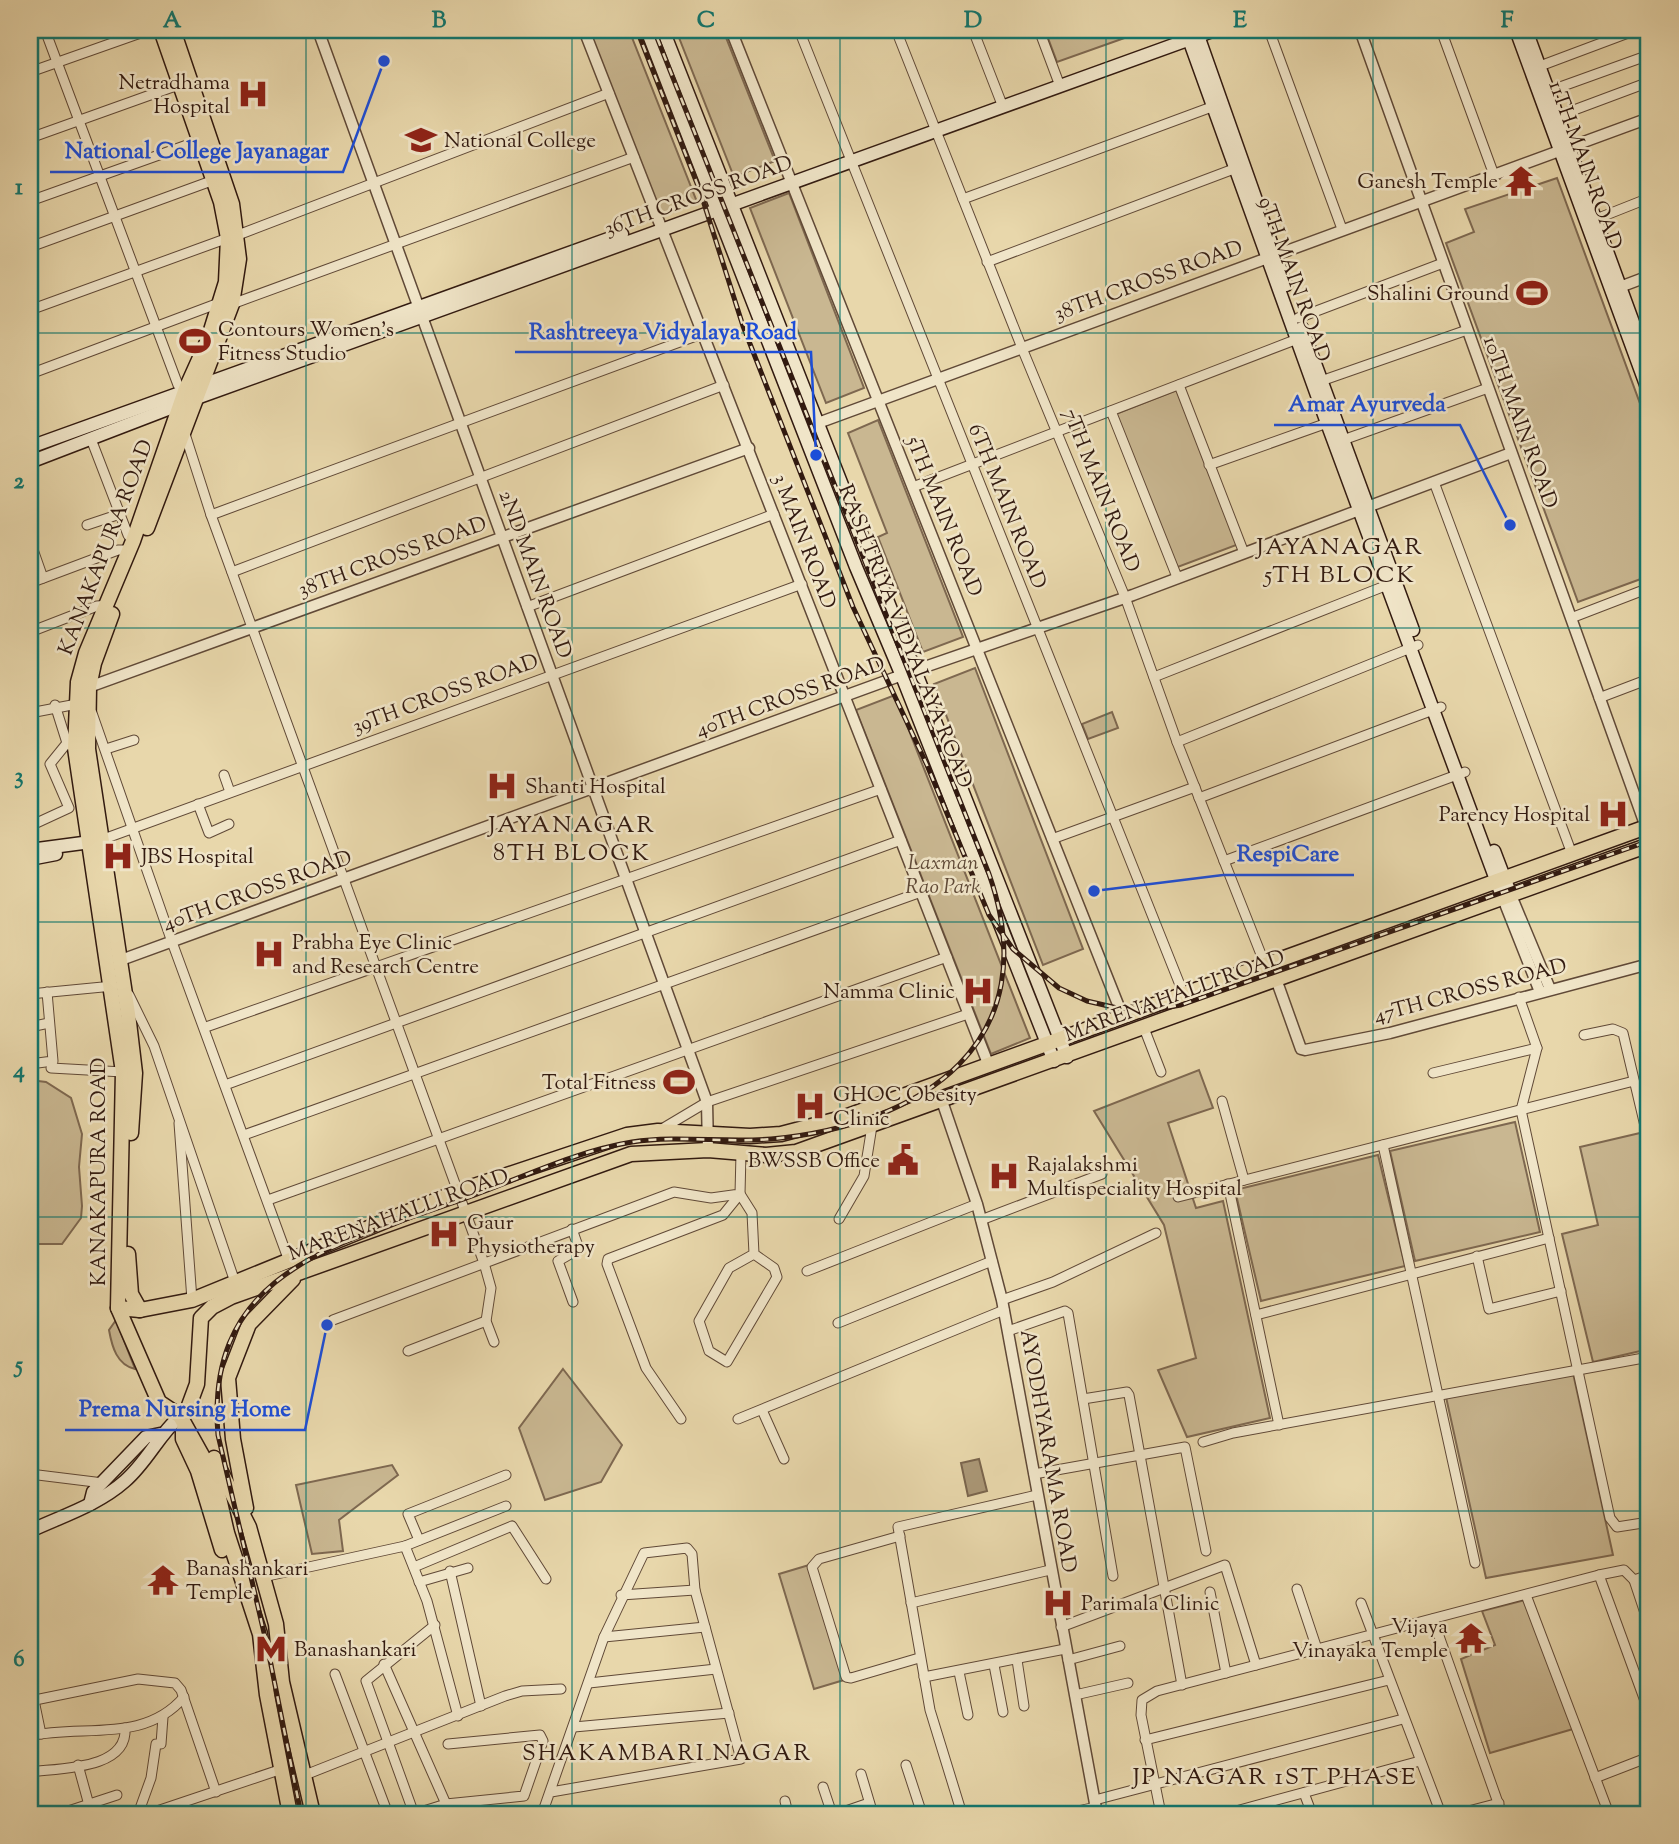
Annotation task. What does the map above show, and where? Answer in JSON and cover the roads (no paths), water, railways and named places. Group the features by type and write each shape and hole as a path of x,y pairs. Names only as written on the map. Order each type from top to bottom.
{"main road":[{"name":"KANAKAPURA ROAD","path":"161,30 233,236"},
{"name":"KANAKAPURA ROAD","path":"84,697 102,639 190,395 227,303 226,282 233,236 223,175 173,30"},
{"name":"RASHTRIYA VIDYALAYA ROAD","path":"646,30 856,567 1055,1043"},
{"name":"RASHTRIYA VIDYALAYA ROAD","path":"663,30 916,670 1061,1059"},
{"name":"36TH CROSS ROAD","path":"190,395 1059,83 1191,32 1215,30"},
{"name":"9TH MAIN ROAD","path":"1191,32 1331,422 1504,888"},
{"name":"11TH MAIN ROAD","path":"1524,32 1558,116 1565,149 1596,219 1649,393"},
{"name":"11TH MAIN ROAD","path":"1524,32 1616,288 1647,350 1649,366"},
{"name":"9TH MAIN ROAD","path":"1271,256 1298,318 1301,338 1321,381 1331,422 1343,440 1363,509"},
{"path":"30,462 91,439 190,395"},
{"path":"30,447 190,395"},
{"name":"KANAKAPURA ROAD","path":"140,1310 131,1294 128,1270 129,1162 135,1073 91,842 84,697 85,655 108,605 179,428"},
{"name":"MARENAHALLI ROAD","path":"118,1308 140,1310 202,1300 302,1271 631,1154 708,1150 766,1155 796,1152 1061,1059 1276,979 1504,888 1572,854 1648,827"},
{"name":"KANAKAPURA ROAD","path":"91,842 121,960 119,986 123,1072 118,1308 159,1402 184,1418 249,1527 276,1624 282,1682 313,1814"},
{"path":"30,850 91,842"},
{"path":"30,859 76,849 91,842"},
{"name":"MARENAHALLI ROAD","path":"202,1300 235,1282 459,1191 627,1135 659,1131 781,1134 842,1118 1266,967 1504,888 1649,845"},
{"path":"249,1527 233,1439 228,1378 249,1324 302,1271"},
{"path":"90,1504 93,1492 146,1437 160,1434 184,1418 197,1384 202,1300"},
{"name":"KANAKAPURA ROAD","path":"184,1418 260,1634 267,1695 290,1814"},
{"path":"30,1531 105,1498 127,1480 154,1447 160,1434"}],"street":[{"path":"45,30 155,329 178,385 190,395"},
{"path":"30,72 149,30"},
{"name":"2ND MAIN ROAD","path":"318,30 708,1102 708,1134"},
{"name":"3 MAIN ROAD","path":"584,30 989,1066"},
{"name":"5TH MAIN ROAD","path":"731,30 1123,1017"},
{"name":"6TH MAIN ROAD","path":"799,30 1184,995"},
{"name":"7TH MAIN ROAD","path":"896,30 1021,347 1125,597 1177,742 1266,967"},
{"path":"973,30 1002,103"},
{"path":"1039,30 1059,83"},
{"path":"1269,30 1342,229"},
{"name":"10TH MAIN ROAD","path":"1360,30 1599,698 1648,827"},
{"path":"1441,30 1494,175"},
{"path":"1524,32 1544,30"},
{"path":"1540,66 1636,30"},
{"path":"1549,91 1649,55"},
{"path":"1558,116 1649,82"},
{"path":"30,138 181,84"},
{"path":"30,310 609,93"},
{"path":"963,200 1217,105"},
{"name":"38TH CROSS ROAD","path":"818,423 1649,118"},
{"path":"30,201 201,140"},
{"path":"30,374 634,157"},
{"path":"988,262 1239,167"},
{"path":"30,247 214,180"},
{"path":"1596,219 1649,198"},
{"path":"1298,318 1443,263"},
{"path":"1616,288 1649,276"},
{"path":"1321,381 1467,330"},
{"path":"211,515 704,333"},
{"path":"913,487 1301,338"},
{"path":"232,572 724,385"},
{"path":"1179,385 1244,552"},
{"path":"1343,440 1488,388"},
{"path":"1111,411 1177,577"},
{"path":"1209,465 1331,422"},
{"path":"179,428 484,1263 491,1288 486,1321 494,1342"},
{"path":"30,583 132,545 91,439"},
{"name":"38TH CROSS ROAD","path":"84,697 252,627 749,448"},
{"name":"40TH CROSS ROAD","path":"121,960 916,670 1125,597 1511,453"},
{"path":"1434,482 1572,854"},
{"path":"87,525 120,514"},
{"path":"527,607 774,514"},
{"path":"30,541 43,578"},
{"path":"1154,677 1391,583"},
{"name":"39TH CROSS ROAD","path":"91,842 802,584"},
{"path":"1571,618 1648,591"},
{"path":"30,632 97,606 108,605"},
{"path":"1177,742 1414,646"},
{"path":"1599,698 1649,679"},
{"path":"30,713 84,697 106,749 172,942 206,1027 289,1261"},
{"path":"30,826 69,808 50,764 67,743 55,705"},
{"path":"1199,798 1438,709"},
{"path":"106,749 134,740"},
{"path":"1224,860 1462,773"},
{"path":"224,775 230,792"},
{"path":"1052,839 1195,787"},
{"path":"206,1027 881,789"},
{"path":"198,804 209,833 229,824"},
{"path":"225,1085 901,840"},
{"path":"1504,888 1545,991"},
{"path":"244,1135 921,892"},
{"path":"268,1200 947,957"},
{"name":"47TH CROSS ROAD","path":"1276,979 1301,1049 1390,1032 1649,964"},
{"path":"30,994 119,986 154,1046 235,1282"},
{"path":"30,1064 53,1061 47,992"},
{"path":"1519,998 1537,1048 1521,1110 1611,1518 1617,1528 1649,1522"},
{"path":"659,1131 708,1102 968,1013"},
{"path":"30,1027 49,1023"},
{"path":"1144,1028 1161,1072"},
{"path":"1584,1035 1619,1029 1623,1032 1649,1143"},
{"path":"1433,1073 1537,1048"},
{"path":"51,1068 123,1072"},
{"path":"1178,1197 1634,1081"},
{"name":"AYODHYARAMA ROAD","path":"942,1101 977,1203 1003,1305 1096,1807"},
{"path":"1222,1101 1244,1180"},
{"path":"178,1112 202,1300"},
{"path":"839,1219 863,1176 872,1126"},
{"path":"708,1134 708,1150"},
{"path":"1383,1145 1475,1563"},
{"path":"741,1153 740,1194 752,1213 754,1254"},
{"path":"981,1220 1102,1174"},
{"path":"1228,1184 1279,1425"},
{"path":"333,1321 572,1228 674,1192 711,1198 740,1194"},
{"path":"681,1419 642,1359 607,1264 608,1259 723,1215 740,1194"},
{"path":"807,1271 977,1203"},
{"path":"572,1228 579,1249 558,1261 573,1302"},
{"path":"738,1419 1003,1305 1156,1233"},
{"path":"1256,1315 1409,1272 1549,1238"},
{"path":"754,1254 774,1268 777,1277 732,1357 724,1362 709,1351 699,1325 700,1316 729,1268 754,1254"},
{"path":"1477,1256 1489,1309 1561,1291"},
{"path":"838,1323 992,1261"},
{"path":"1008,1331 1065,1311 1113,1576"},
{"path":"408,1351 486,1321"},
{"path":"1203,1442 1279,1425 1649,1357"},
{"path":"1083,1399 1127,1392 1182,1685"},
{"path":"762,1410 784,1459"},
{"path":"1034,1474 1185,1447 1206,1551"},
{"path":"30,1474 103,1483"},
{"path":"419,1540 408,1514 506,1475"},
{"path":"962,1814 930,1710 919,1658 900,1525 1037,1495"},
{"path":"263,1577 405,1546 506,1506"},
{"path":"414,1567 513,1526 546,1579"},
{"path":"900,1536 819,1559 812,1567 846,1677 851,1678 919,1658"},
{"path":"405,1546 435,1625 458,1716"},
{"path":"542,1814 604,1637 621,1595 644,1553 690,1549 695,1590 741,1759 551,1791"},
{"path":"1061,1627 1222,1565 1227,1567 1256,1665"},
{"path":"419,1582 468,1567"},
{"path":"911,1603 1050,1570"},
{"path":"1161,1814 1144,1740 1142,1700 1157,1691 1624,1570 1634,1580 1649,1624"},
{"path":"450,1571 481,1706"},
{"path":"1634,1580 1649,1575"},
{"path":"1599,1576 1649,1712"},
{"path":"1297,1589 1317,1649"},
{"path":"621,1595 695,1590"},
{"path":"1210,1592 1226,1673"},
{"path":"1526,1595 1609,1814"},
{"path":"1361,1603 1441,1814"},
{"path":"1433,1619 1502,1814"},
{"path":"435,1625 366,1681 414,1814 446,1804 524,1797 543,1741 540,1735 448,1744"},
{"path":"604,1637 705,1627"},
{"path":"924,1677 1017,1660 1120,1646"},
{"path":"1017,1660 1024,1706"},
{"path":"384,1664 412,1733 446,1804"},
{"path":"994,1665 1003,1712"},
{"path":"589,1683 716,1669"},
{"path":"959,1672 968,1715"},
{"path":"335,1674 388,1814"},
{"path":"34,1706 145,1678 175,1683 184,1698 216,1792"},
{"path":"1144,1740 1389,1680"},
{"path":"30,1681 41,1734"},
{"path":"1075,1695 1128,1684"},
{"path":"305,1775 522,1691 561,1689"},
{"path":"30,1736 125,1728 163,1717 184,1698"},
{"path":"574,1727 729,1713"},
{"path":"138,1814 151,1778 156,1744 161,1744 163,1717"},
{"path":"1064,1814 1096,1807 1155,1784 1403,1718"},
{"path":"30,1772 105,1758 121,1748 125,1742 125,1728"},
{"path":"1595,1778 1649,1757"},
{"path":"1225,1814 1420,1761"},
{"path":"78,1765 89,1805"},
{"path":"906,1765 922,1814"},
{"path":"148,1814 282,1769"},
{"path":"861,1774 873,1814"},
{"path":"823,1787 835,1814 869,1803"},
{"path":"1304,1793 1312,1814"},
{"path":"59,1814 117,1795"},
{"path":"785,1801 788,1814"},
{"path":"1457,1814 1499,1803"}],"railway":[{"path":"637,30 700,191 743,326 853,607 927,765 989,915 1013,949 1059,988 1087,1001 1117,1008 1152,1010 1181,1005 1649,841"},
{"path":"301,1814 268,1650 218,1435 220,1379 234,1334 258,1298 291,1271 331,1248 590,1152 649,1140 771,1139 826,1130 877,1115 922,1093 959,1064 986,1028 1001,984 1003,933 989,874 654,30"}],"place":[{"name":"National College Jayanagar","path":"384,61"},
{"name":"Netradhama Hospital","path":"253,94"},
{"name":"National College","path":"421,140"},
{"name":"Ganesh Temple","path":"1521,181"},
{"name":"Shalini Ground","path":"1532,293"},
{"name":"Contours Women's Fitness Studio","path":"195,341"},
{"name":"Rashtreeya Vidyalaya Road","path":"816,455"},
{"name":"Amar Ayurveda","path":"1510,525"},
{"name":"Shanti Hospital","path":"502,786"},
{"name":"Parency Hospital","path":"1613,814"},
{"name":"JBS Hospital","path":"118,856"},
{"name":"RespiCare","path":"1094,891"},
{"name":"Prabha Eye Clinic and Research Centre","path":"269,954"},
{"name":"Namma Clinic","path":"978,991"},
{"name":"Total Fitness","path":"679,1082"},
{"name":"GHOC Obesity Clinic","path":"810,1106"},
{"name":"BWSSB Office","path":"903,1160"},
{"name":"Rajalakshmi Multispeciality Hospital","path":"1004,1176"},
{"name":"Gaur Physiotherapy","path":"444,1234"},
{"name":"Prema Nursing Home","path":"327,1325"},
{"name":"Banashankari Temple","path":"163,1580"},
{"name":"Parimala Clinic","path":"1058,1603"},
{"name":"Vijaya Vinayaka Temple","path":"1471,1638"},
{"name":"Banashankari","path":"271,1649"}],"district":[{"name":"JAYANAGAR 5TH BLOCK","path":"1340,560"},
{"name":"JAYANAGAR 8TH BLOCK","path":"572,838"},
{"name":"SHAKAMBARI NAGAR","path":"667,1752"},
{"name":"JP NAGAR 1ST PHASE","path":"1275,1776"}],"park label":[{"name":"Laxman Rao Park","path":"943,874"}]}
